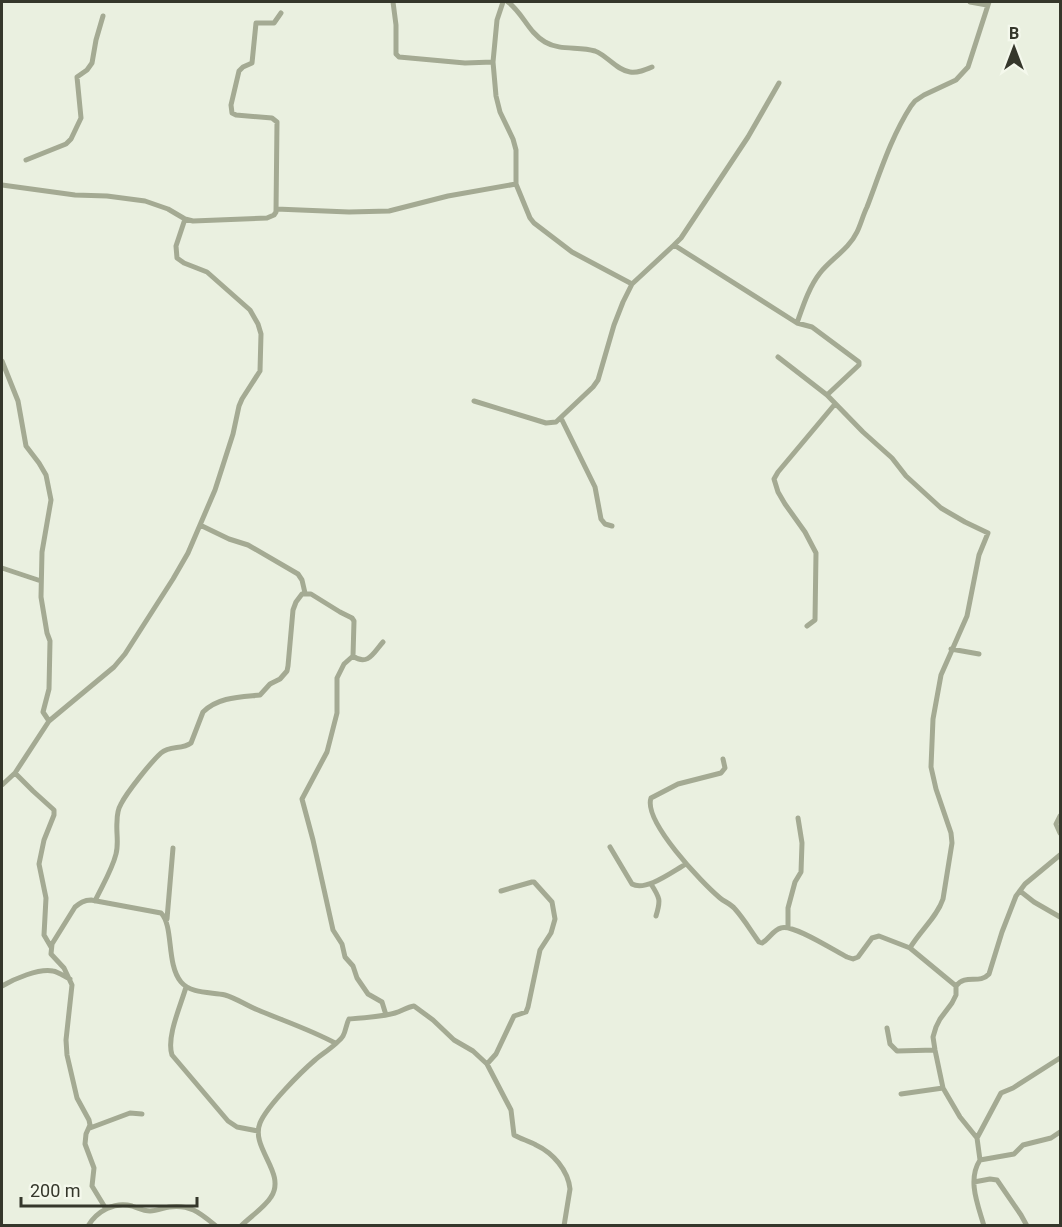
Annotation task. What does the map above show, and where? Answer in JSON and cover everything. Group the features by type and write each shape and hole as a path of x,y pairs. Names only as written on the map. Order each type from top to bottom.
{"street":[{"path":"393,2 396,54 399,57 465,63 493,62"},
{"path":"502,2 497,20 493,62 496,96 500,112 516,150 516,184 530,218 572,252 632,284"},
{"path":"508,2 516,8 528,27 545,43 593,51 628,72 642,72 652,67"},
{"path":"797,323 819,274 848,245 858,231 891,143 910,106 924,94 956,80 968,67 988,3 969,2"},
{"path":"2,185 75,195 145,201 168,208 185,219 267,218 274,215 276,212 277,122 272,118 236,115 231,109 239,71 252,63 256,23 274,23 281,13"},
{"path":"26,160 66,144 71,139 81,118 77,77 92,63 103,16"},
{"path":"474,401 546,423 556,422 593,387 598,380 622,302 632,284 681,238 748,137 778,83"},
{"path":"276,209 389,211 448,196 516,184"},
{"path":"2,785 15,772 49,721 114,668 188,553 215,490 233,434 239,406 260,371 261,334 250,310 207,272 177,258 176,246 185,219"},
{"path":"674,245 797,323 812,327 859,362 859,365 827,395"},
{"path":"778,357 827,395 892,458 906,476 941,508 988,533 979,555 967,616 945,663 938,685 933,719 931,767 952,843 944,899 910,948"},
{"path":"2,361 18,401 26,446 39,463 49,485 51,500 43,542 41,581 41,597 50,641 48,692 43,712 49,721"},
{"path":"807,626 815,620 817,555 805,532 782,498 774,479 835,404"},
{"path":"561,418 595,487 601,519 605,524 612,526"},
{"path":"200,525 229,539 245,543 294,571 300,576 305,593"},
{"path":"2,568 41,581"},
{"path":"95,901 117,853 116,823 122,802 161,753 170,748 188,746 191,743 206,709 227,699 260,695 270,684 285,675 288,666 293,610 299,597 305,593 311,594 352,618 354,621 353,656 344,664 337,678 337,713 327,752 302,799 333,930 342,944 345,957 354,966 357,978 368,994 382,1002 386,1015"},
{"path":"353,656 361,660 371,658 383,642"},
{"path":"951,649 979,654"},
{"path":"723,759 725,768 722,774 678,784 655,795 649,801 649,807 658,826 677,854 721,898 734,907 759,942 762,943 778,928 788,927 853,959 858,957 874,936 879,936 910,948 956,986"},
{"path":"15,772 54,810 39,864 46,898 44,935 51,947 51,954 64,968 72,986 66,1040 67,1055 77,1098 89,1120 90,1128"},
{"path":"1060,816 1056,824 1060,833"},
{"path":"788,927 788,908 795,882 801,872 802,843 798,818"},
{"path":"610,847 632,884 637,887 651,884 686,864"},
{"path":"173,848 166,919 171,955 180,982 196,990 226,995 335,1043"},
{"path":"980,1160 977,1138 953,1106 943,1088 933,1037 940,1018 956,995 956,986 961,980 983,979 989,974 1016,896 1060,855"},
{"path":"487,1064 496,1054 514,1016 526,1012 540,950 554,926 555,919 552,902 534,882 501,891"},
{"path":"651,884 660,902 656,916"},
{"path":"1020,891 1060,917"},
{"path":"51,947 75,907 87,900 158,911 166,919"},
{"path":"2,986 22,976 48,970 70,980"},
{"path":"186,987 172,1034 170,1049 172,1055 228,1121 237,1127 258,1131"},
{"path":"241,1226 270,1199 275,1188 275,1181 260,1144 258,1131 268,1110 307,1066 343,1036 349,1019 397,1013 414,1006 487,1064 511,1110 514,1135 546,1150 563,1168 570,1189 564,1226"},
{"path":"887,1028 890,1044 897,1051 935,1050"},
{"path":"977,1138 1000,1093 1013,1088 1060,1058"},
{"path":"901,1094 943,1088"},
{"path":"106,1209 92,1186 93,1168 85,1144 86,1134 90,1128 130,1113 142,1114"},
{"path":"984,1226 974,1188 976,1165 980,1160 1014,1154 1023,1145 1051,1138 1060,1132"},
{"path":"974,1182 997,1180 1027,1226"},
{"path":"88,1226 99,1213 106,1209 126,1205 152,1211 178,1206 188,1207 203,1215 216,1226"}]}
